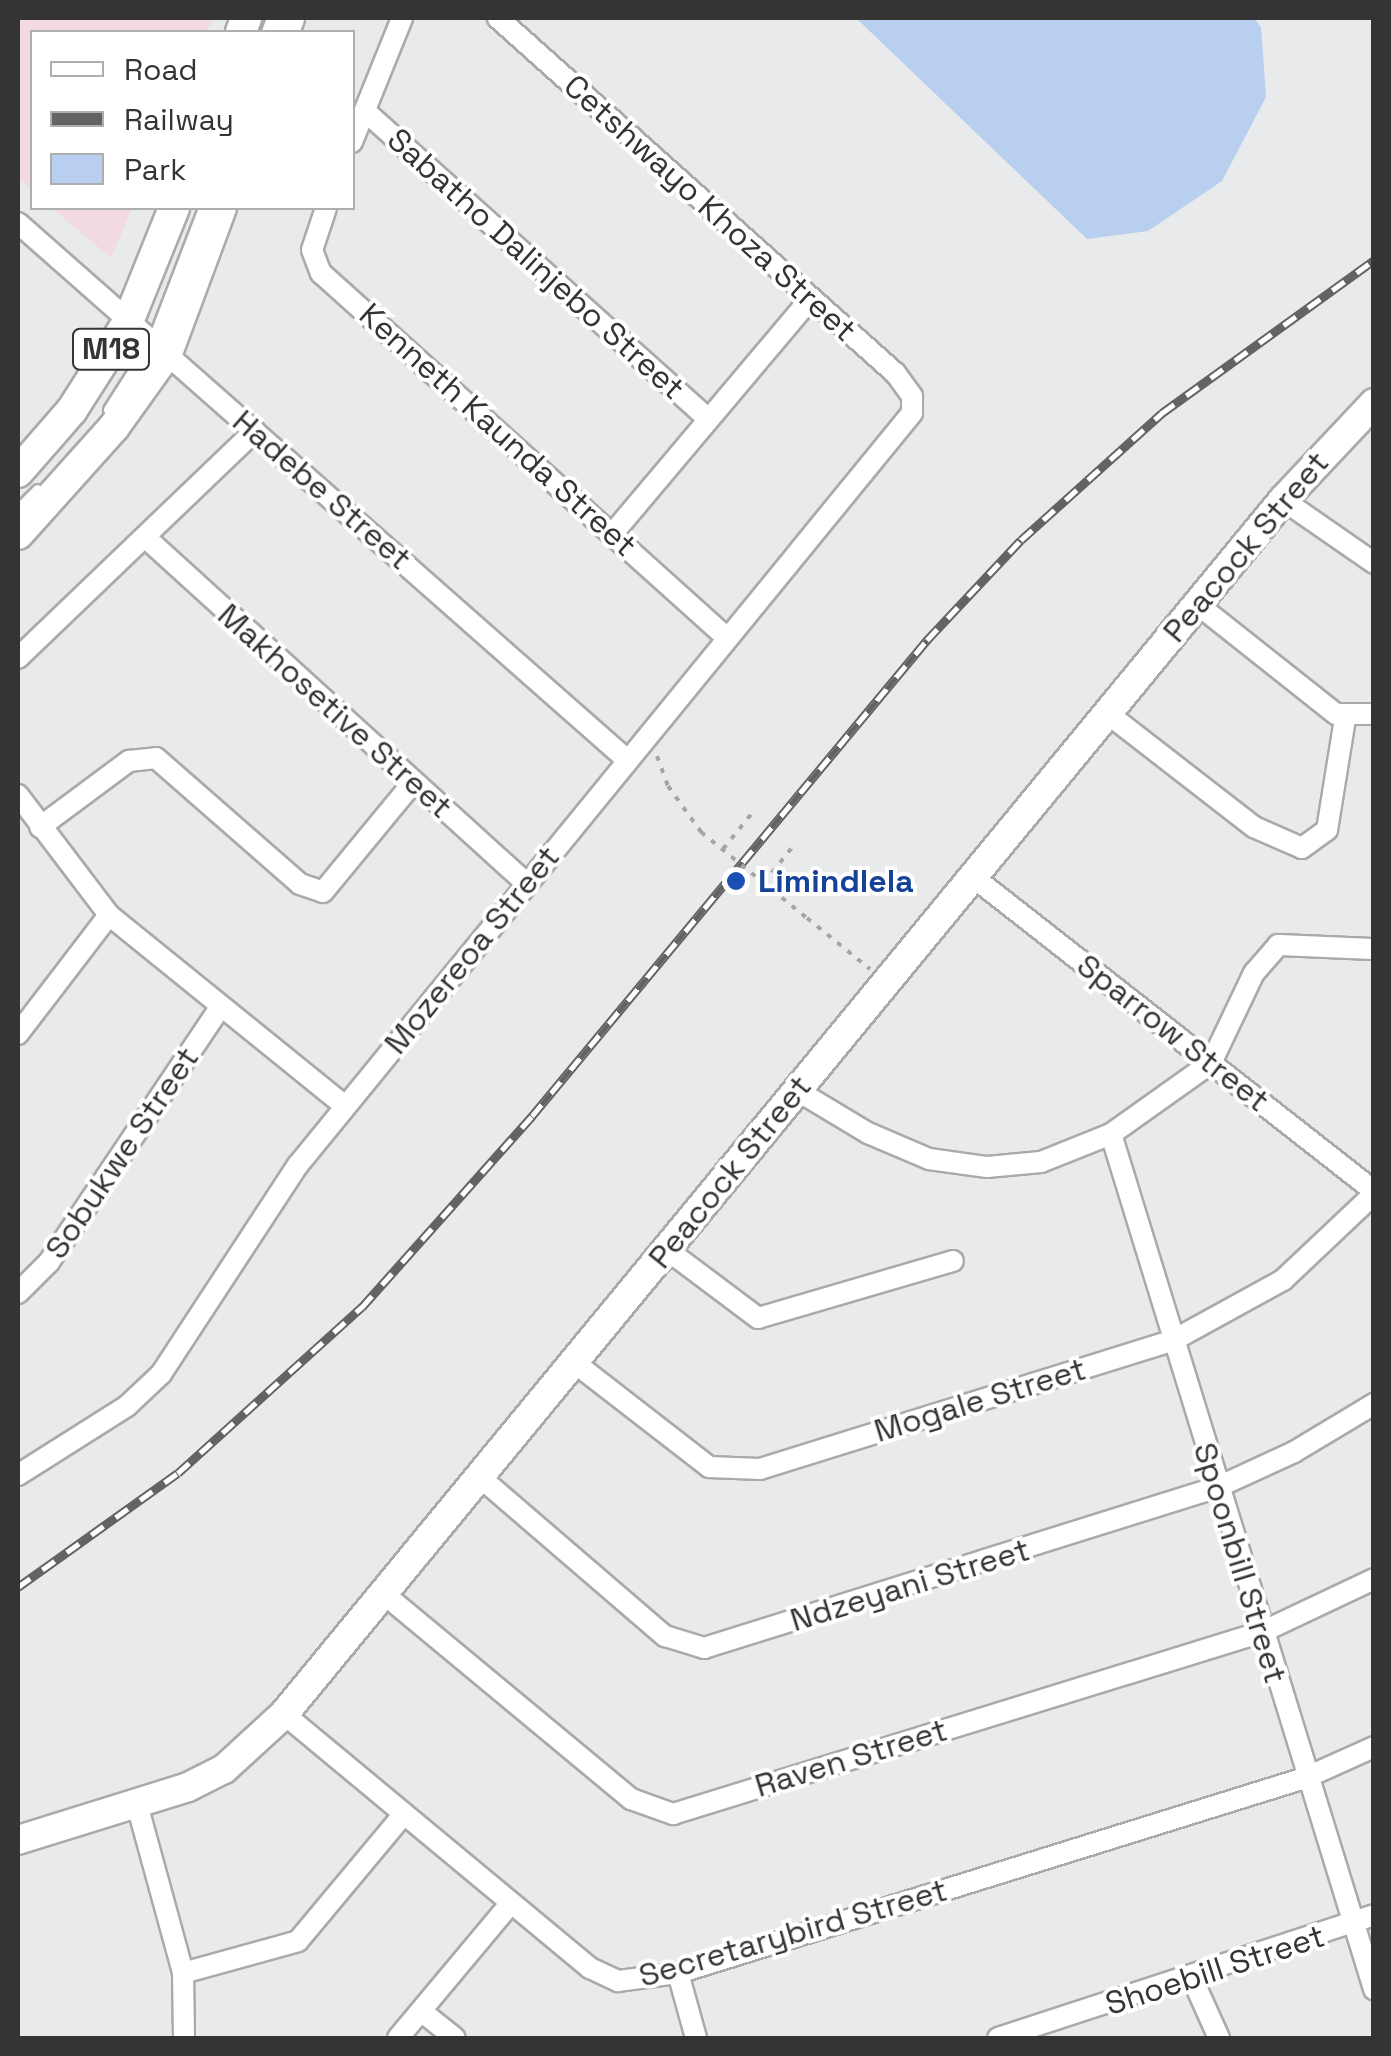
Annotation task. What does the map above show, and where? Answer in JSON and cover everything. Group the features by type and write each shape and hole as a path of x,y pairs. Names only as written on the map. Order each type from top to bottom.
{"main road":[{"name":"M18","path":"18,534 114,426 147,336 174,210"},
{"name":"M18","path":"18,472 72,410 147,336 220,210"}],"street":[{"path":"355,135 402,18"},
{"name":"Cetshwayo Khoza Street","path":"498,18 894,372 913,405"},
{"name":"Sabatho Dalinjebo Street","path":"365,111 706,418"},
{"name":"Kenneth Kaunda Street","path":"325,210 312,250 320,273 614,532 726,637"},
{"name":"Hadebe Street","path":"18,223 632,751"},
{"path":"614,532 706,418 812,298"},
{"name":"Peacock Street","path":"18,1840 138,1808 224,1769 284,1714 1283,500 1374,403"},
{"name":"Mozereoa Street","path":"18,1474 147,1390 280,1189 632,751 906,423 913,405"},
{"path":"18,658 255,430"},
{"path":"1283,500 1374,563"},
{"name":"Makhosetive Street","path":"145,538 526,884"},
{"path":"1197,604 1345,718 1374,714"},
{"path":"1107,712 1254,827 1302,848 1326,830 1345,718"},
{"path":"40,827 129,762 156,758 300,884 322,892 413,783"},
{"path":"18,795 109,916 345,1106"},
{"name":"Sparrow Street","path":"972,876 1374,1193"},
{"path":"18,1034 109,916"},
{"path":"798,1091 900,1148 957,1165 1041,1162 1111,1134 1211,1062 1254,973 1278,945 1374,949"},
{"name":"Sobukwe Street","path":"18,1293 49,1262 220,1008"},
{"name":"Spoonbill Street","path":"1111,1134 1349,1926 1374,1990"},
{"name":"Mogale Street","path":"575,1363 692,1456 736,1473 1172,1341 1283,1280 1374,1193"},
{"path":"666,1249 758,1318 953,1261"},
{"name":"Ndzeyani Street","path":"481,1478 665,1636 692,1648 1218,1487 1294,1452 1374,1404"},
{"name":"Raven Street","path":"384,1594 630,1799 658,1813 692,1808 1262,1632 1374,1579"},
{"name":"Secretarybird Street","path":"284,1714 510,1903 604,1976 638,1982 678,1973 1305,1778 1374,1747"},
{"path":"138,1808 182,1973 184,2038"},
{"path":"182,1973 298,1941 404,1814"},
{"path":"398,2038 510,1903"},
{"name":"Shoebill Street","path":"998,2038 1374,1916"},
{"path":"678,1973 696,2038"},
{"path":"1192,1978 1219,2038"},
{"path":"421,2011 455,2038"}],"lane":[{"path":"18,489 147,336 186,210"},
{"path":"18,510 95,428 147,336 203,210"}],"path":[{"path":"632,751 663,761 668,786 701,832 886,982"},
{"path":"723,850 753,812"},
{"path":"764,883 794,846"}],"shaded area":[{"path":"18,18 213,18 207,30 30,30 30,188 18,177"},
{"path":"54,210 131,210 111,258"}],"green space":[{"path":"856,18 1254,18 1261,27 1266,97 1222,181 1148,231 1087,239"}],"railway":[{"path":"18,1587 178,1473 362,1307 532,1116 927,640 1021,540 1162,413 1374,260"}],"place":[{"name":"Limindlela","path":"736,881"}]}
